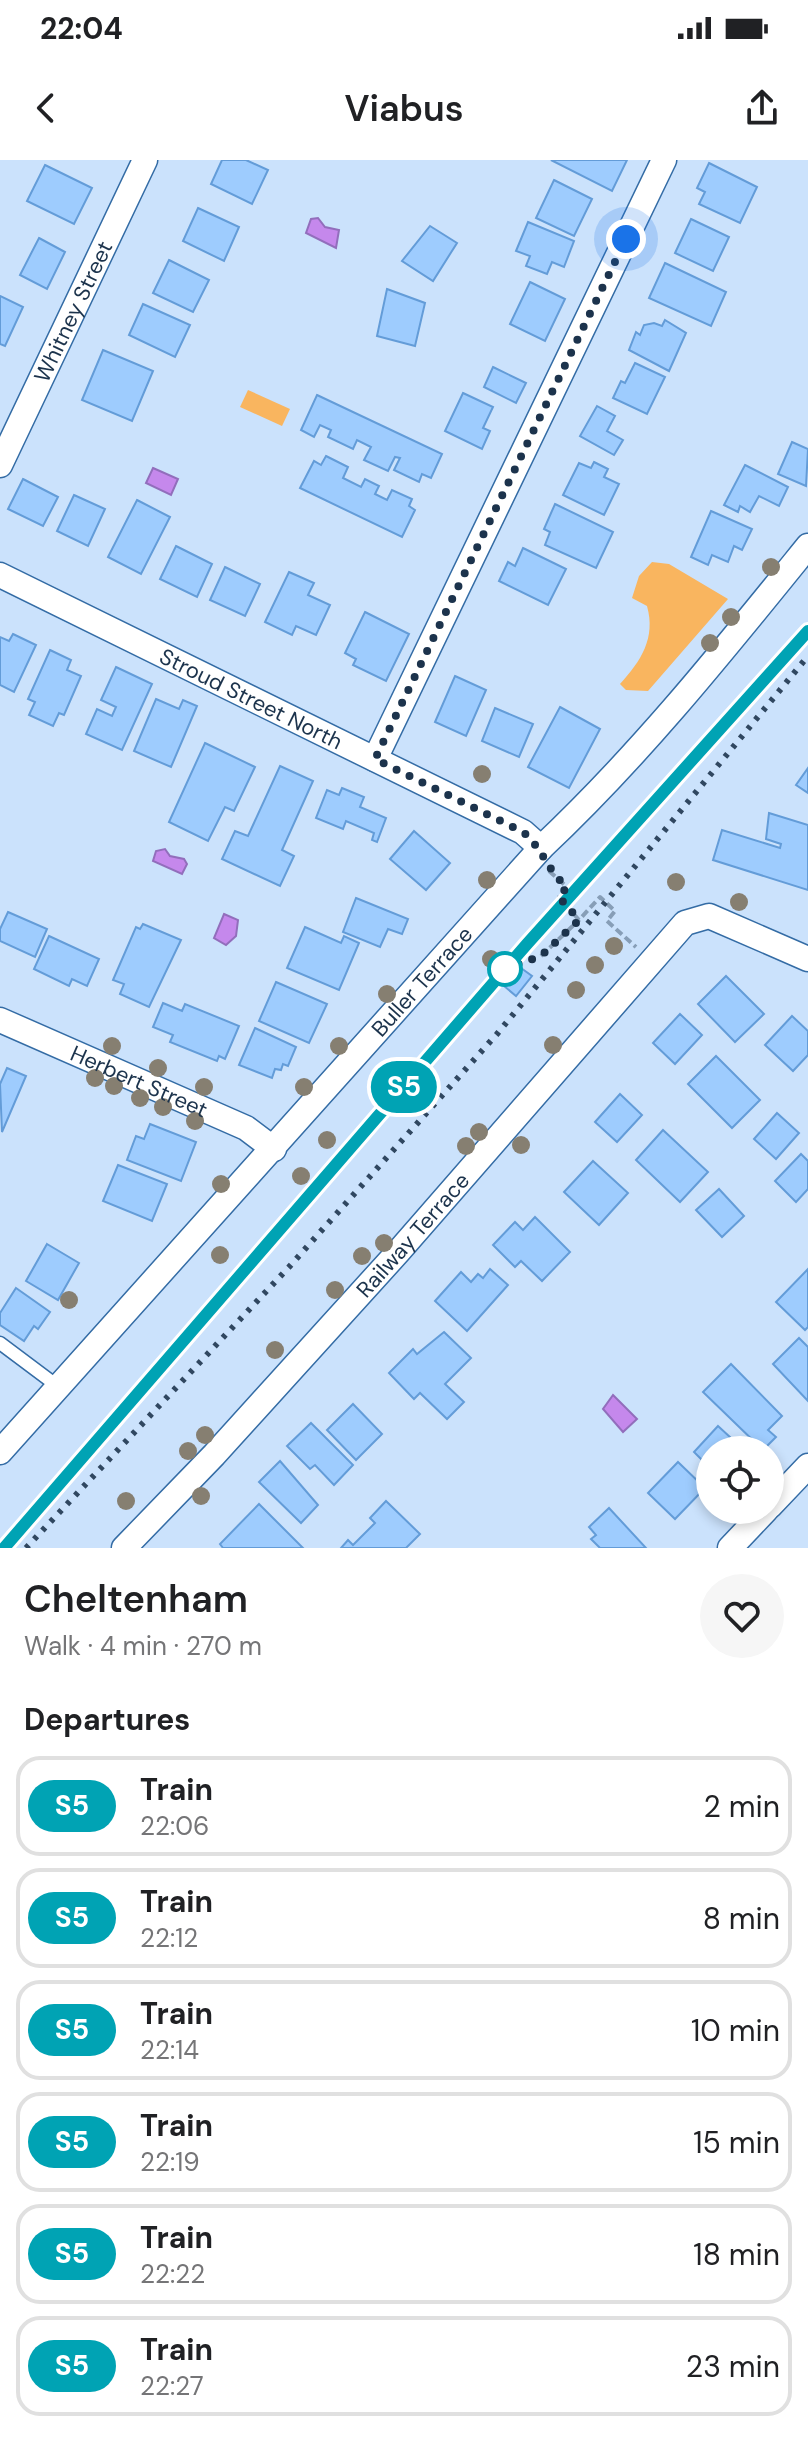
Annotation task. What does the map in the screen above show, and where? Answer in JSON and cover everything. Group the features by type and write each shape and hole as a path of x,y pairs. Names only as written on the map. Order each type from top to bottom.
{"street":[{"name":"Whitney Street","path":"0,465 145,160"},
{"path":"375,759 664,160"},
{"name":"Buller Terrace","path":"0,1452 541,848 605,789 681,702 808,546"},
{"name":"Stroud Street North","path":"0,575 523,832 541,848"},
{"name":"Railway Terrace","path":"124,1548 388,1263 593,1024 653,962 685,923 709,916 807,955"},
{"name":"Herbert Street","path":"0,1020 246,1128 274,1149"},
{"path":"784,1491 808,1466"},
{"path":"730,1548 753,1524"}],"lane":[{"path":"0,1343 60,1388"}],"path":[{"path":"541,848 550,872 567,887 559,897 579,920"},
{"path":"541,956 600,897 615,911 607,921 653,962"}],"shaded area":[{"path":"318,218 325,227 339,230 336,248 306,233 311,219"},
{"path":"248,390 290,409 282,426 240,407"},
{"path":"153,468 178,479 171,495 146,483"},
{"path":"652,562 669,564 728,599 648,691 626,690 620,684 640,658 650,628 647,606 632,598 639,576"},
{"path":"165,849 170,856 184,859 187,864 182,874 153,861 156,851"},
{"path":"224,914 238,920 236,936 226,945 214,938"},
{"path":"613,1395 637,1419 623,1432 603,1409"}],"building":[{"path":"222,160 246,160 268,170 252,204 211,184"},
{"path":"551,160 627,160 612,191"},
{"path":"709,163 757,187 740,223 699,204 705,192 697,188"},
{"path":"45,165 92,188 74,224 27,201"},
{"path":"554,180 592,199 574,236 536,218"},
{"path":"198,208 239,227 224,261 183,241"},
{"path":"691,219 729,237 713,271 675,253"},
{"path":"528,222 574,241 564,267 552,262 547,274 526,266 530,256 516,251"},
{"path":"430,226 457,243 433,281 402,261"},
{"path":"39,238 65,252 47,289 20,275"},
{"path":"169,260 209,280 193,312 153,293"},
{"path":"665,263 726,292 711,326 649,298"},
{"path":"530,282 565,299 545,341 510,324"},
{"path":"387,289 425,303 415,346 377,336"},
{"path":"0,296 23,307 5,346 0,344"},
{"path":"143,304 190,325 175,357 129,335"},
{"path":"665,320 686,333 669,371 629,350 636,332 640,335 644,325 654,323 662,326"},
{"path":"103,350 153,371 132,421 82,400"},
{"path":"635,363 665,377 647,414 613,398"},
{"path":"493,367 526,383 516,403 484,387"},
{"path":"463,393 493,407 483,428 490,431 482,449 445,431"},
{"path":"317,395 442,454 431,478 422,474 419,482 394,470 400,458 395,457 388,471 364,460 371,447 357,440 353,449 328,437 331,430 320,425 314,437 301,430"},
{"path":"597,406 615,416 607,431 623,440 614,455 580,436"},
{"path":"792,442 808,449 806,486 778,474"},
{"path":"326,456 348,467 343,478 361,487 365,479 379,486 375,494 387,500 392,490 412,499 409,506 415,510 402,537 300,488 314,461 321,465"},
{"path":"594,462 608,469 604,477 619,484 604,515 563,495 579,463 591,468"},
{"path":"745,465 788,487 779,506 759,496 750,512 740,506 738,512 724,505"},
{"path":"23,479 58,497 43,526 8,509"},
{"path":"74,495 105,509 88,546 57,531"},
{"path":"137,500 170,517 141,574 108,557"},
{"path":"555,504 613,532 596,568 545,545 550,532 544,529"},
{"path":"711,511 752,529 742,550 734,546 728,562 712,555 708,565 691,557"},
{"path":"176,546 212,564 197,597 160,579"},
{"path":"523,548 566,569 548,605 499,581 508,562 515,566"},
{"path":"225,567 260,584 245,616 210,600"},
{"path":"289,572 314,583 308,595 330,605 316,635 296,626 292,635 265,622"},
{"path":"365,612 409,634 386,681 353,665 356,659 345,653"},
{"path":"13,634 36,645 14,692 0,685 0,637 9,641"},
{"path":"50,650 71,660 67,670 81,676 64,715 59,713 53,726 29,715 35,702 28,699"},
{"path":"116,667 152,684 122,750 86,734 97,709 112,716 116,707 101,700"},
{"path":"455,676 486,690 466,736 435,722"},
{"path":"156,699 179,709 183,700 197,706 171,767 134,751"},
{"path":"560,707 600,729 569,788 528,767"},
{"path":"495,708 533,724 519,757 482,741"},
{"path":"205,743 255,767 234,811 225,807 208,841 169,822"},
{"path":"280,766 313,781 282,850 294,856 280,886 222,859 235,831 248,836"},
{"path":"808,768 808,793 796,785"},
{"path":"342,788 364,797 360,807 386,818 377,842 372,840 374,833 346,821 343,829 316,818 327,790 339,795"},
{"path":"769,813 808,825 808,890 713,860 722,830 780,848 781,844 766,839"},
{"path":"414,831 450,863 426,890 390,859"},
{"path":"356,898 408,919 402,934 388,929 380,947 343,932"},
{"path":"8,912 47,929 35,957 0,941 0,929"},
{"path":"143,924 181,940 149,1007 120,994 124,984 113,980 136,927 140,929"},
{"path":"305,927 341,943 344,936 359,943 339,990 287,968"},
{"path":"49,936 99,959 87,986 72,979 69,986 34,969"},
{"path":"521,968 532,976 516,996 504,986"},
{"path":"726,976 764,1014 735,1042 698,1004"},
{"path":"276,982 327,1004 309,1043 259,1021"},
{"path":"163,1003 182,1011 185,1004 239,1026 225,1059 219,1056 217,1061 170,1042 173,1035 153,1027"},
{"path":"680,1014 702,1035 675,1064 653,1043"},
{"path":"792,1016 808,1031 808,1055 793,1071 765,1045"},
{"path":"255,1028 296,1047 288,1066 283,1064 281,1070 275,1069 272,1078 239,1065"},
{"path":"716,1056 760,1100 732,1128 688,1084"},
{"path":"7,1068 26,1076 2,1132 0,1084"},
{"path":"620,1094 642,1115 617,1142 595,1122"},
{"path":"777,1113 799,1133 776,1159 754,1139"},
{"path":"150,1124 196,1142 181,1181 127,1160 136,1136 144,1139"},
{"path":"663,1130 708,1172 680,1202 636,1160"},
{"path":"801,1154 808,1161 808,1189 796,1202 775,1181"},
{"path":"593,1161 628,1193 599,1225 564,1192"},
{"path":"118,1165 167,1184 152,1221 103,1201"},
{"path":"719,1189 744,1216 722,1237 696,1210"},
{"path":"535,1217 570,1252 542,1281 521,1261 515,1267 493,1245 515,1222 523,1230"},
{"path":"47,1244 79,1263 58,1300 26,1281"},
{"path":"490,1269 508,1285 467,1331 435,1301 461,1272 471,1282 478,1274 483,1278"},
{"path":"808,1269 808,1327 805,1330 776,1302"},
{"path":"16,1288 50,1312 38,1329 34,1326 24,1341 0,1325 0,1313"},
{"path":"444,1332 471,1358 445,1384 464,1402 447,1419 420,1393 414,1399 389,1373 413,1349 417,1354"},
{"path":"799,1338 808,1347 808,1401 773,1364"},
{"path":"731,1364 782,1416 768,1430 775,1436 749,1436 703,1392"},
{"path":"353,1404 382,1434 356,1460 327,1430"},
{"path":"311,1423 353,1465 334,1485 315,1465 310,1469 287,1446"},
{"path":"718,1426 729,1436 709,1436"},
{"path":"280,1461 318,1505 301,1523 259,1482"},
{"path":"678,1462 696,1479 696,1497 675,1519 648,1493"},
{"path":"386,1501 420,1534 406,1548 341,1548 348,1540 353,1545 375,1523 370,1518"},
{"path":"259,1504 303,1548 223,1548 220,1544"},
{"path":"609,1508 646,1548 600,1548 591,1539 596,1535 589,1527"}],"railway":[{"path":"4,1548 527,944 808,631"},
{"path":"26,1548 289,1267 497,1034 808,656"}],"train":[{"name":"S5","path":"4,1548 527,944 808,631"}],"route":[{"path":"505,969 541,956 579,920 559,897 567,887 550,872 541,848 523,832 375,759 626,239"}]}
